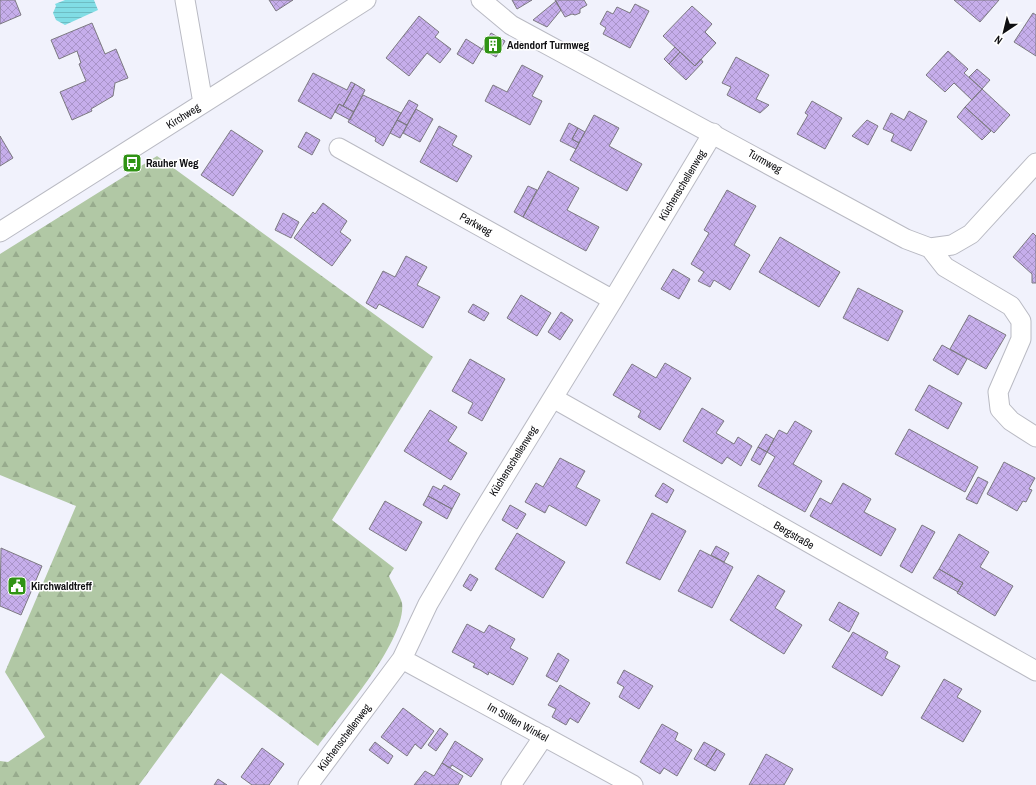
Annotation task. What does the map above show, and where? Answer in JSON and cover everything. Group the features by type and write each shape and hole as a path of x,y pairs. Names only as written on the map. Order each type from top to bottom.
{"street":[{"path":"185,0 203,103"},
{"name":"Kirchweg","path":"0,232 366,0"},
{"name":"Turmweg","path":"482,0 511,24 906,239 930,248 952,245 971,234 1036,163"},
{"name":"Küchenschellenweg","path":"308,785 402,659 428,604 471,531 613,300 713,133"},
{"name":"Parkweg","path":"339,148 613,300"},
{"path":"930,248 945,267 1011,306 1021,321 1021,339 998,392 1000,410 1011,421 1036,437"},
{"name":"Bergstraße","path":"553,398 1036,671"},
{"name":"Im Stillen Winkel","path":"402,659 633,785"},
{"path":"511,785 544,736"}],"green space":[{"path":"157,156 433,357 332,520 394,568 389,576 402,603 401,619 394,637 370,677 318,746 221,673 139,785 0,785 0,761 8,762 45,737 5,672 76,506 0,475 0,254"}],"water":[{"path":"65,0 94,0 98,10 65,25 56,20 53,13 56,6 55,4"}],"building":[{"path":"0,0 15,0 21,15 0,24"},
{"path":"269,0 293,0 276,11"},
{"path":"512,0 532,0 517,9"},
{"path":"555,0 584,0 587,5 580,9 580,13 565,17"},
{"path":"954,0 999,0 980,22"},
{"path":"556,1 561,10 547,27 533,20"},
{"path":"635,4 649,11 630,48 603,34 606,28 600,24 607,11 613,14 617,7 630,13"},
{"path":"692,6 712,24 705,32 716,43 695,66 663,36"},
{"path":"1033,13 1036,15 1036,56 1014,42"},
{"path":"419,16 439,32 435,37 451,49 440,63 427,53 409,76 386,58"},
{"path":"92,23 105,54 116,49 128,78 115,83 113,96 91,109 92,111 72,120 60,92 86,81 79,64 81,63 77,51 59,59 51,40"},
{"name":"Adendorf Turmweg","path":"491,33 505,41 496,57 482,49"},
{"path":"466,39 482,49 473,64 457,54"},
{"path":"675,47 680,52 669,64 664,59"},
{"path":"948,51 968,69 964,73 982,89 972,100 954,83 945,92 926,75"},
{"path":"680,52 695,66 701,59 703,62 686,80 669,64"},
{"path":"736,57 769,75 756,99 769,105 760,113 727,95 731,87 722,83"},
{"path":"522,65 543,76 532,96 542,101 530,125 485,101 493,85 507,92"},
{"path":"977,69 990,80 982,89 969,77"},
{"path":"313,73 347,90 351,82 355,84 343,106 339,104 331,119 298,101"},
{"path":"355,84 365,90 354,112 343,106"},
{"path":"982,89 1010,115 994,133 965,107"},
{"path":"363,95 401,113 383,146 375,141 376,138 348,122"},
{"path":"409,100 418,105 407,125 397,120"},
{"path":"812,101 842,118 825,149 797,134 808,115 805,113"},
{"path":"339,104 354,112 350,120 335,112"},
{"path":"965,107 991,131 982,140 957,117"},
{"path":"416,109 433,119 420,142 403,133"},
{"path":"909,111 927,121 911,151 891,141 894,134 883,129 891,113 904,120"},
{"path":"594,115 619,128 609,146 642,164 627,191 570,160"},
{"path":"397,120 407,125 400,138 390,133"},
{"path":"867,120 878,126 868,145 852,136"},
{"path":"569,123 578,128 572,139 579,143 576,149 560,141"},
{"path":"439,126 457,136 452,145 472,156 457,182 420,162"},
{"path":"578,128 585,132 579,143 572,139"},
{"path":"231,130 263,151 233,196 201,175"},
{"path":"306,132 320,140 312,155 298,147"},
{"path":"0,136 13,158 0,166"},
{"path":"548,171 579,188 567,210 599,227 586,251 523,217"},
{"path":"528,186 537,190 523,217 514,212"},
{"path":"727,190 756,206 734,245 750,255 730,290 714,280 710,287 698,281 704,272 691,264 709,233 704,230"},
{"path":"323,203 347,221 340,232 351,240 332,266 294,238 313,212 315,214"},
{"path":"283,213 299,222 291,238 275,230"},
{"path":"1033,233 1036,236 1036,283 1032,283 1032,274 1013,257"},
{"path":"780,237 840,272 819,307 759,272"},
{"path":"406,256 427,267 417,285 440,297 423,328 379,304 376,309 366,303 383,271 395,277"},
{"path":"673,269 690,279 679,299 661,289"},
{"path":"858,288 903,311 888,341 843,318"},
{"path":"521,295 551,313 537,336 507,318"},
{"path":"473,304 489,313 484,321 468,312"},
{"path":"561,312 573,320 560,340 548,332"},
{"path":"969,315 1006,335 986,369 950,349"},
{"path":"942,345 967,359 958,375 933,360"},
{"path":"470,359 505,379 482,421 468,413 473,403 452,391"},
{"path":"665,363 691,378 660,430 638,417 641,411 613,395 632,364 656,378"},
{"path":"929,385 962,403 948,429 915,410"},
{"path":"702,408 724,421 716,433 734,444 738,437 752,446 741,466 727,457 722,464 683,441"},
{"path":"430,410 457,427 448,441 467,453 451,480 404,451"},
{"path":"795,421 812,431 793,464 822,481 805,512 758,486 775,457 767,452 779,430 787,434"},
{"path":"909,429 978,467 965,492 895,454"},
{"path":"766,434 774,439 767,452 758,447"},
{"path":"758,447 767,452 760,465 751,460"},
{"path":"560,458 585,471 576,487 600,500 586,526 549,505 545,513 525,502 536,483 543,487"},
{"path":"1004,462 1035,478 1029,489 1032,490 1026,502 1023,501 1017,511 987,494"},
{"path":"978,477 988,482 977,504 966,499"},
{"path":"663,483 674,490 667,503 655,496"},
{"path":"843,483 871,499 864,512 896,529 881,556 810,516 820,498 831,504"},
{"path":"444,485 460,494 452,509 428,496 433,486 441,490"},
{"path":"428,496 452,509 447,519 423,505"},
{"path":"385,501 422,522 406,551 369,529"},
{"path":"510,505 526,514 517,529 502,520"},
{"path":"652,513 686,531 660,580 626,563"},
{"path":"922,525 935,532 912,573 900,566"},
{"path":"517,533 565,562 543,598 495,569"},
{"path":"959,534 989,552 980,567 1013,586 995,616 957,593 963,583 939,569"},
{"path":"716,546 729,553 724,562 711,555"},
{"name":"Kirchwaldtreff","path":"1,548 42,566 21,615 0,606"},
{"path":"700,550 733,567 712,608 678,591"},
{"path":"939,569 963,583 958,592 933,578"},
{"path":"470,574 478,579 471,591 463,586"},
{"path":"758,575 785,591 775,608 802,625 784,654 730,620"},
{"path":"839,602 859,613 849,632 829,620"},
{"path":"467,624 484,633 489,625 515,639 510,648 528,658 513,685 489,672 488,675 473,667 475,664 452,652"},
{"path":"853,632 888,652 885,658 900,666 882,696 832,667"},
{"path":"558,653 569,660 557,682 546,676"},
{"path":"624,670 653,686 639,709 619,697 624,687 617,683"},
{"path":"944,679 962,689 957,697 981,711 963,742 921,718"},
{"path":"560,685 590,703 578,723 570,718 566,725 552,717 556,709 548,705"},
{"path":"403,708 434,731 421,749 415,744 407,756 381,737"},
{"path":"662,724 678,733 675,740 692,750 677,776 664,768 660,774 640,762"},
{"path":"440,728 448,734 436,751 428,745"},
{"path":"455,741 483,759 471,777 452,765 450,768 442,763"},
{"path":"375,742 393,756 388,764 369,750"},
{"path":"704,742 717,749 706,766 694,759"},
{"path":"262,748 284,764 269,785 252,785 241,777"},
{"path":"717,749 725,754 715,771 706,766"},
{"path":"766,754 793,769 784,785 749,785"},
{"path":"442,763 463,776 458,785 414,785 425,771 434,776"},
{"path":"218,779 227,785 214,785"}],"place":[{"name":"Adendorf Turmweg","path":"493,45"},
{"name":"Rauher Weg","path":"132,163"},
{"name":"Kirchwaldtreff","path":"17,586"}]}
